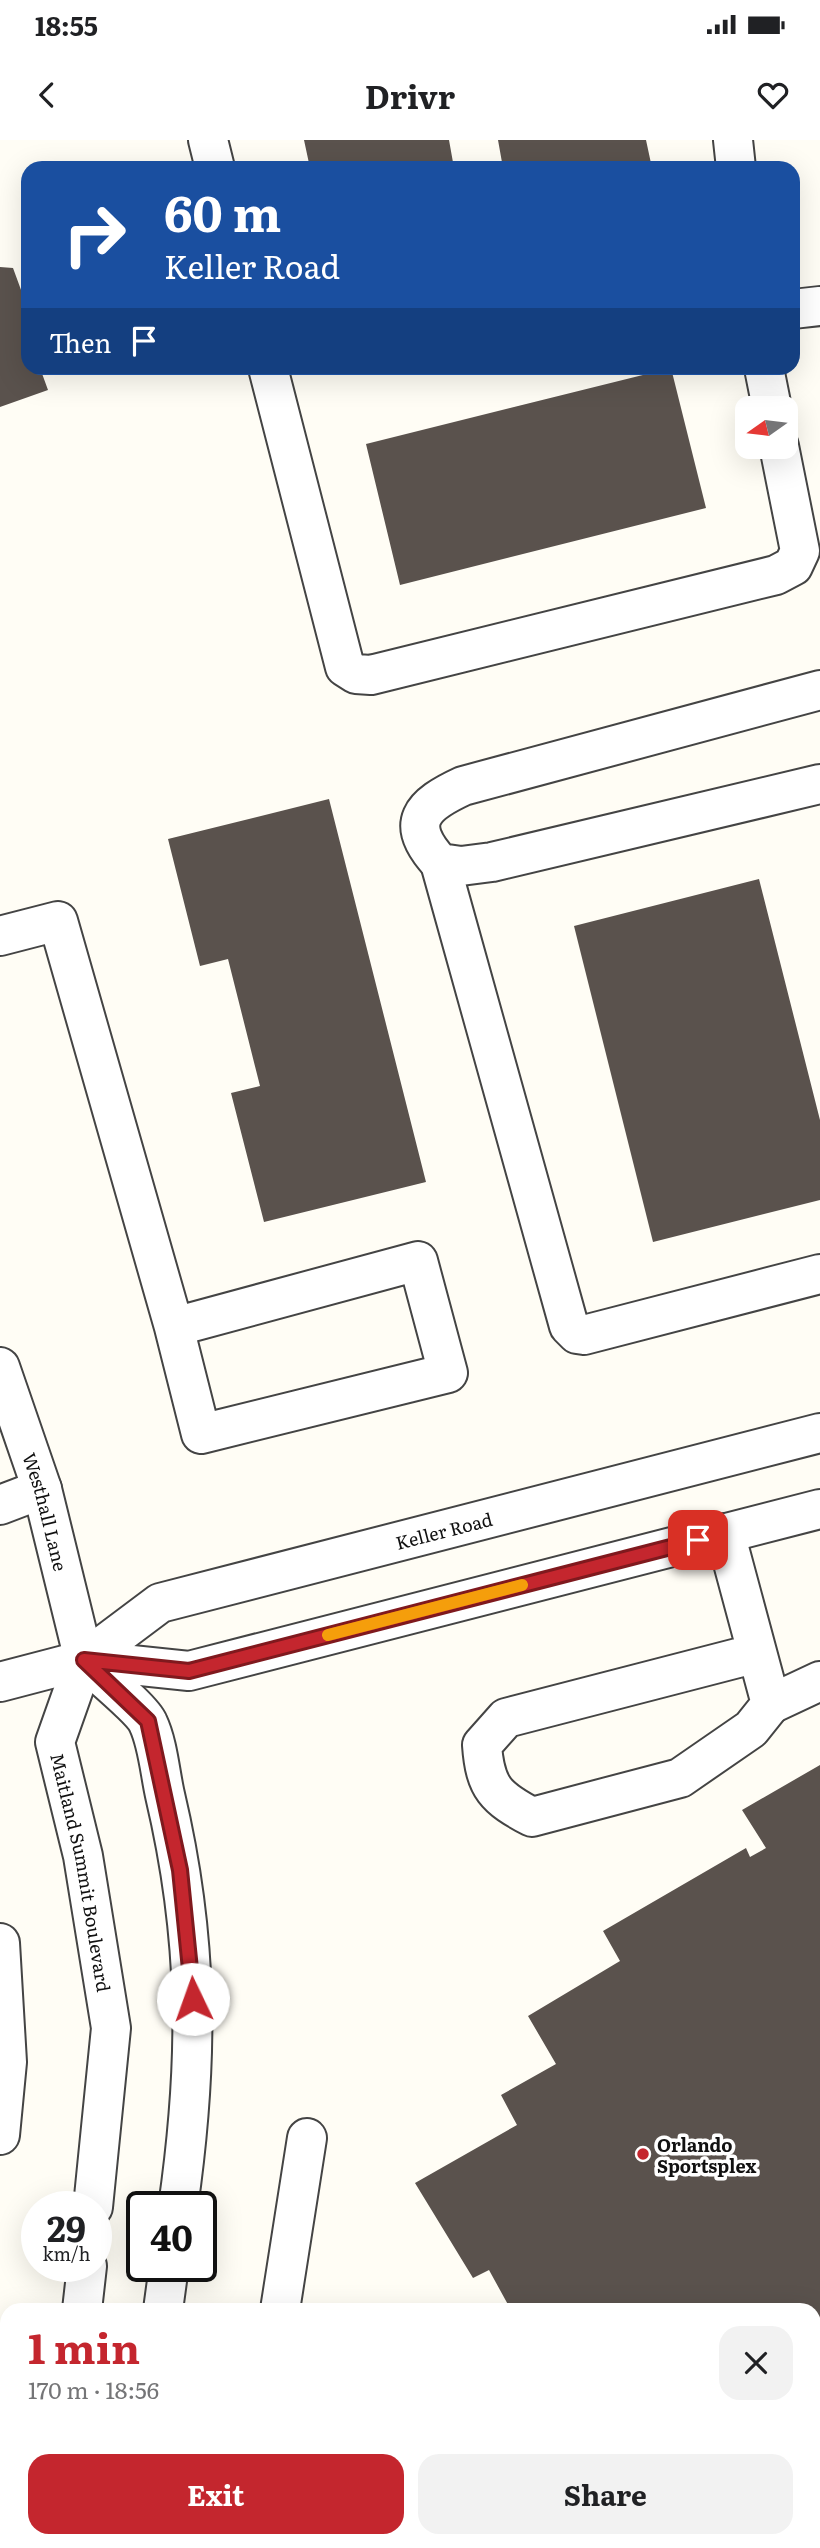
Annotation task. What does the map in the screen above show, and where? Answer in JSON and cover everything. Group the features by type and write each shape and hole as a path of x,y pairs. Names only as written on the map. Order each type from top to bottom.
{"street":[{"path":"208,140 213,161"},
{"path":"733,140 735,161"},
{"path":"800,308 820,306"},
{"path":"270,375 345,667 356,674 372,675 776,575 793,566 800,551 782,459"},
{"path":"765,375 770,396"},
{"path":"820,690 454,790 431,801 424,811 421,824 426,845 440,863 569,1326 577,1334 584,1335 820,1274"},
{"path":"440,863 461,866 492,862 820,784"},
{"path":"0,936 58,921 174,1327 201,1434 448,1373 418,1261 174,1327"},
{"name":"Westhall Lane","path":"0,1367 42,1489 84,1660"},
{"name":"Keller Road","path":"84,1660 160,1603 820,1433"},
{"path":"0,1505 42,1489"},
{"name":"Keller Road","path":"0,1682 84,1660 189,1671 820,1509"},
{"path":"725,1533 771,1704"},
{"path":"757,1653 506,1718 482,1745 484,1771 502,1801 532,1817 681,1777 751,1729 771,1704 820,1681"},
{"path":"84,1660 148,1721 178,1859 193,1977 194,2042 191,2106 180,2191"},
{"name":"Maitland Summit Boulevard","path":"84,1660 55,1742 83,1856 111,2028 95,2191"},
{"path":"0,1943 7,2062 0,2135"},
{"path":"281,2303 307,2138"},
{"path":"83,2303 85,2282"},
{"path":"164,2303 167,2282"}],"building":[{"path":"304,140 449,140 453,161 308,161"},
{"path":"498,140 646,140 650,161 502,161"},
{"path":"0,267 13,268 21,290 21,375 43,375 48,390 0,407"},
{"path":"643,375 673,375 706,508 400,585 366,444"},
{"path":"329,799 426,1182 264,1222 231,1093 260,1086 228,959 200,966 168,839"},
{"path":"759,879 820,1120 820,1200 653,1242 574,926"},
{"name":"Orlando Sportsplex","path":"820,1765 820,2303 507,2303 489,2270 473,2278 415,2183 517,2125 501,2095 556,2064 528,2016 620,1961 603,1931 746,1848 750,1857 766,1848 742,1810"}],"slow traffic":[{"path":"328,1635 522,1585"}],"place":[{"name":"Orlando Sportsplex","path":"643,2154"}],"route":[{"path":"193,1999 188,1923 180,1870 148,1721 84,1660 189,1671 698,1540"}]}
